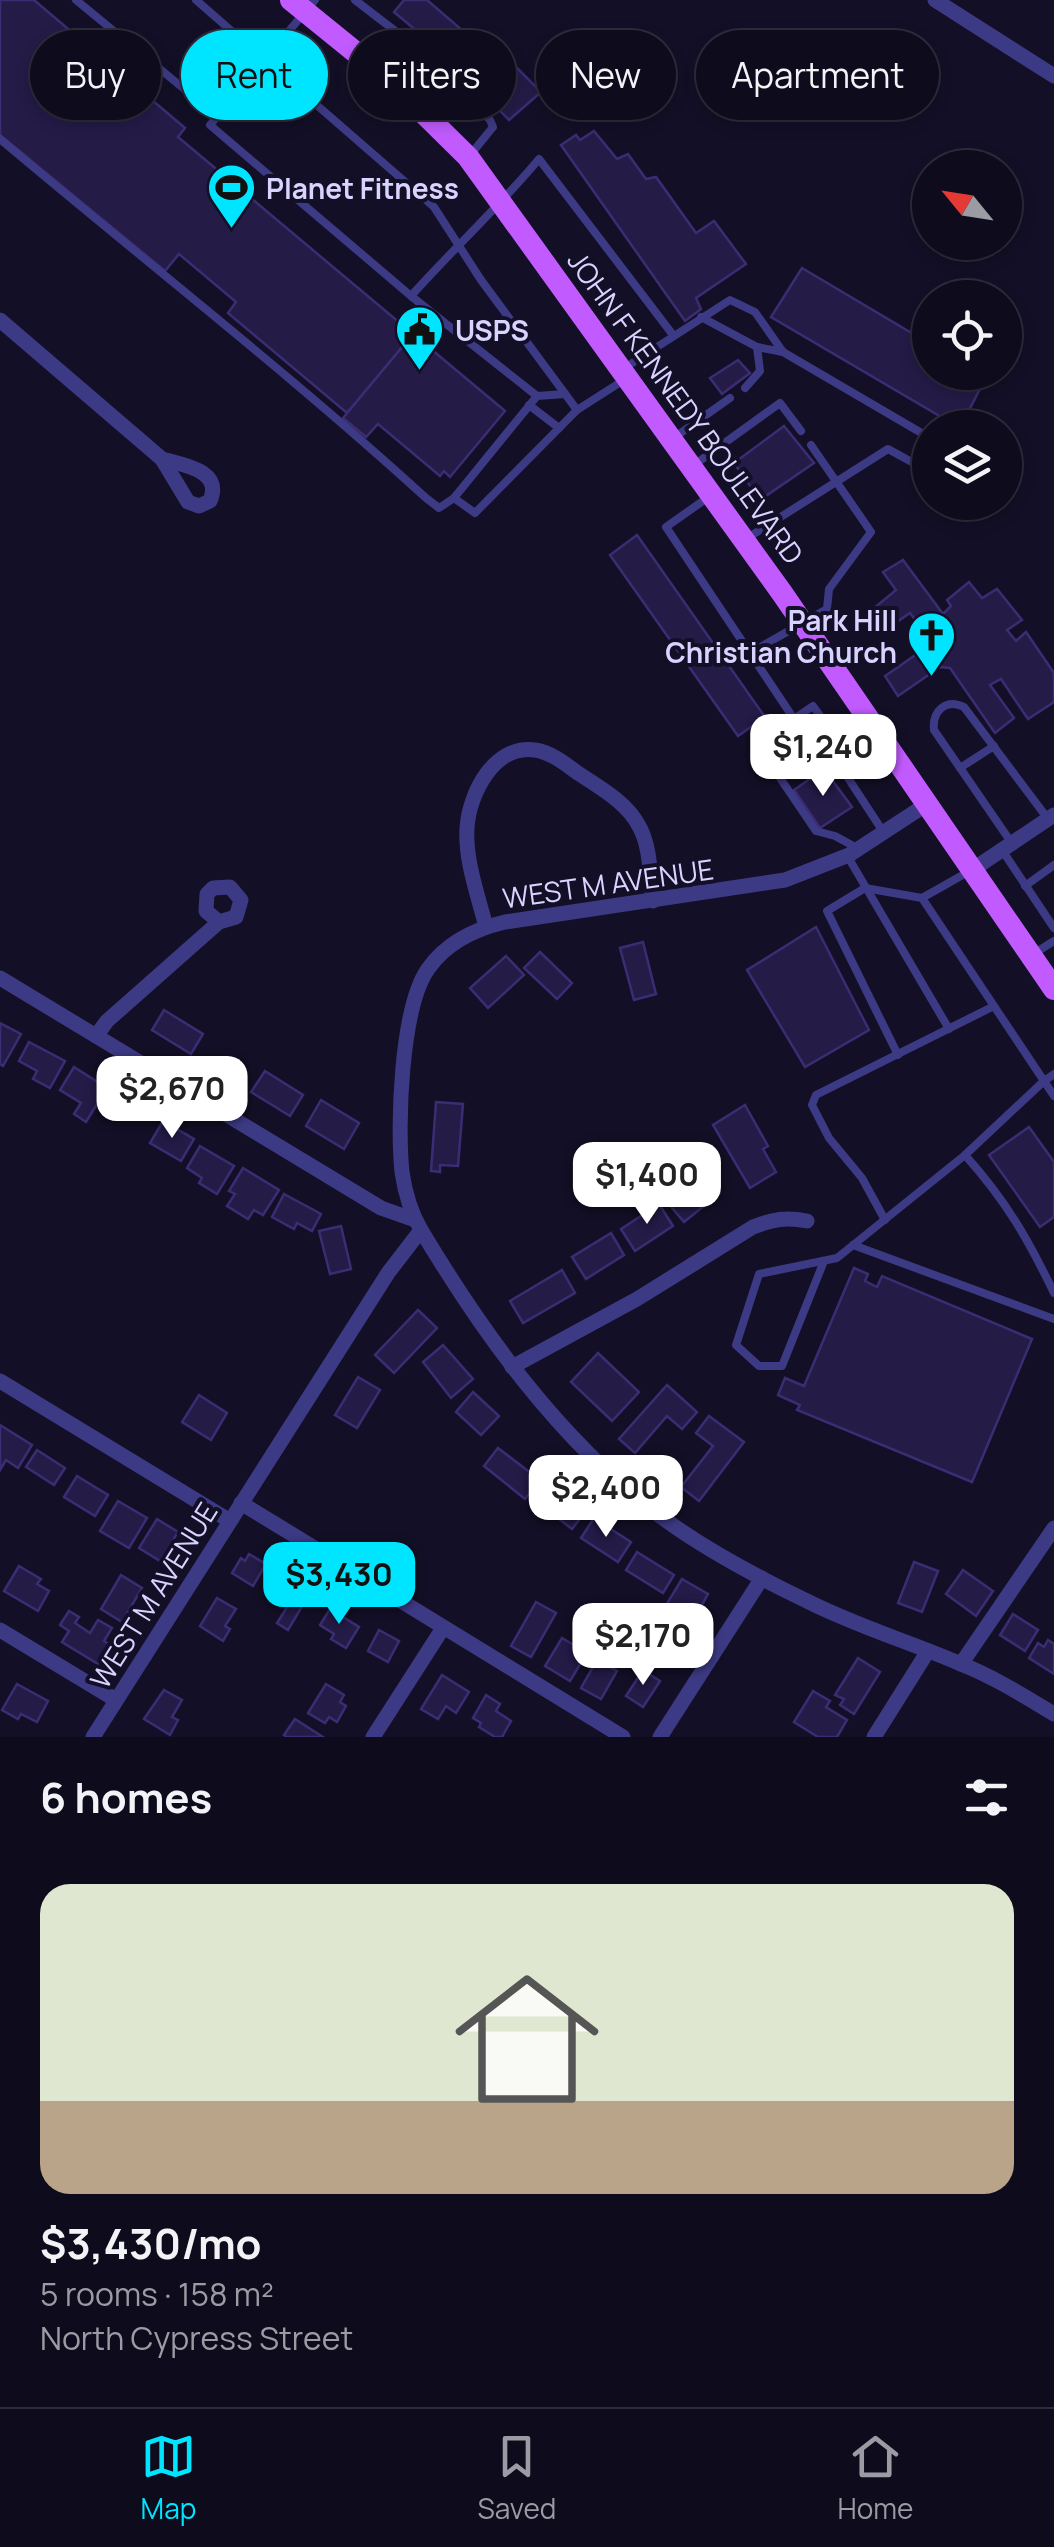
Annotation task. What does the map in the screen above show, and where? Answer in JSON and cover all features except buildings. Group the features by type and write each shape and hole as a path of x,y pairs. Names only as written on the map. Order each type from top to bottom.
{"main road":[{"name":"JOHN F KENNEDY BOULEVARD","path":"304,4 348,43"},
{"name":"JOHN F KENNEDY BOULEVARD","path":"433,120 468,157 625,373 1054,989"}],"street":[{"path":"934,0 1054,76"},
{"path":"0,320 162,459"},
{"path":"486,926 471,869 468,816 484,776 498,761 524,750 540,750 559,760 628,810 645,840 653,901"},
{"name":"WEST M AVENUE","path":"93,1737 418,1225 407,1198 400,1143 412,1007 428,969 444,951 486,926 786,880 853,852 927,804"},
{"path":"972,870 1051,817"},
{"path":"96,1036 106,1021 219,922"},
{"path":"0,978 381,1208 418,1225 512,1367 565,1430 619,1483 674,1526 762,1578 834,1614 962,1664 1054,1714"},
{"path":"512,1367 637,1299 754,1227 770,1220 807,1221"},
{"path":"0,1381 230,1521"},
{"path":"241,1503 624,1737"},
{"path":"962,1664 1054,1528"},
{"path":"660,1737 762,1578"},
{"path":"373,1737 443,1628"},
{"path":"0,1630 116,1700"},
{"path":"874,1737 928,1651"}],"lane":[{"path":"76,0 181,86"},
{"path":"196,0 232,30"},
{"path":"354,0 394,30"},
{"path":"287,30 304,4"},
{"path":"328,113 434,208 577,410"},
{"path":"214,120 210,124 411,296 537,396 565,394"},
{"path":"468,157 493,126 490,120"},
{"path":"0,139 327,408 440,508 454,498 537,396"},
{"path":"411,296 539,160 673,335"},
{"path":"454,498 476,512 577,410 673,335 730,300 755,312 783,352"},
{"path":"701,317 757,348 783,352 912,427"},
{"path":"745,388 760,372 757,348"},
{"path":"672,440 730,398"},
{"path":"691,467 780,403 801,431"},
{"path":"530,404 560,428"},
{"path":"750,653 828,609 830,589 871,532 811,445"},
{"path":"744,540 888,450 912,463"},
{"path":"711,495 666,527 794,719"},
{"path":"1051,817 964,707 947,704 940,708 933,721 934,730 1007,846 1025,886 1054,928"},
{"path":"884,833 835,758 842,747 813,706 757,744 816,831 835,836 853,852 865,888 950,1029"},
{"path":"960,768 994,746"},
{"path":"1025,886 1054,864"},
{"path":"898,1055 827,911 865,888 922,898 972,870"},
{"path":"922,898 1054,1096"},
{"path":"1032,956 1054,941"},
{"path":"885,1220 862,1178 829,1138 812,1105 816,1095 992,1007"},
{"path":"824,1261 782,1366 759,1366 736,1345 760,1274 838,1258 965,1155 1054,1074"},
{"path":"965,1155 1022,1227 1054,1293"},
{"path":"853,1246 1054,1319"}],"place":[{"name":"Planet Fitness","path":"231,230"},
{"name":"USPS","path":"420,372"},
{"name":"Park Hill Christian Church","path":"932,678"}]}
